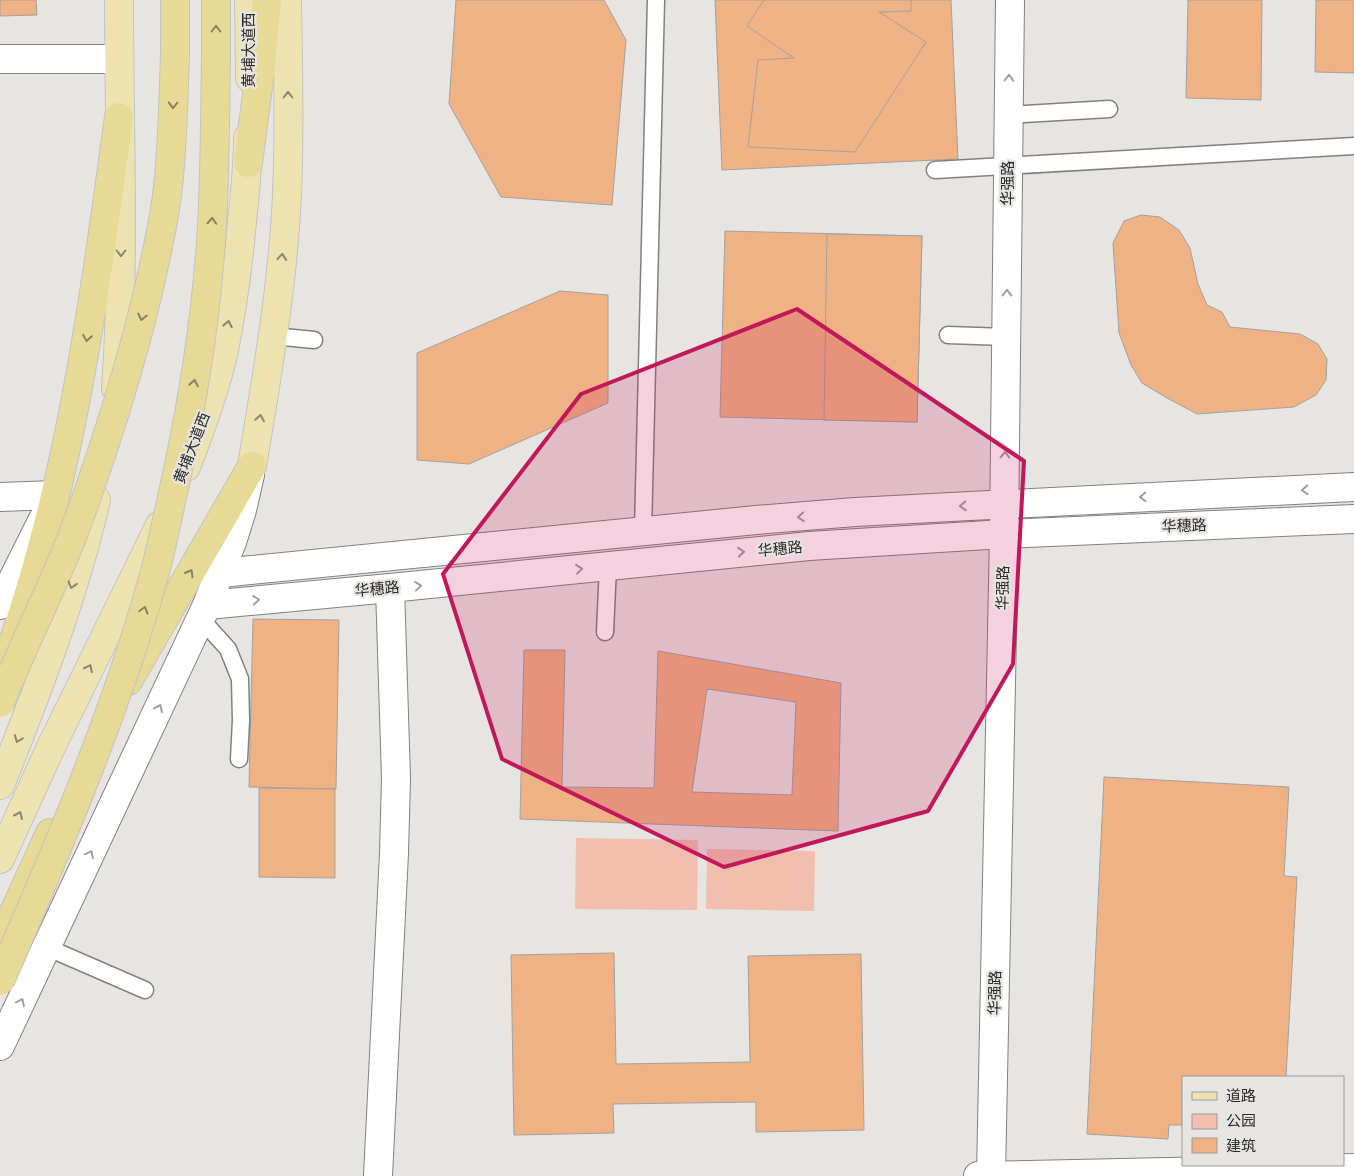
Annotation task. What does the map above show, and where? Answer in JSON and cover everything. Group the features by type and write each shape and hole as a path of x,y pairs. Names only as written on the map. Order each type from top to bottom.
{"highway":[{"path":"2,691 71,539 119,398 137,336 153,270 167,196 172,131 175,0"},
{"path":"0,981 59,843 110,711 140,624 162,543 187,425 206,295 212,227 216,0"},
{"path":"248,163 267,0"},
{"path":"2,691 50,519 72,423 99,264 120,117"},
{"path":"0,943 68,795 133,672 252,466"}],"main road":[{"path":"0,785 65,610 90,524 107,448 115,393 119,345 121,275 119,0"},
{"name":"黄埔大道西","path":"0,860 50,749 163,519 201,430 214,390 233,303 248,163 249,0"},
{"path":"252,466 273,336 287,195 287,0"}],"street":[{"name":"华强路","path":"992,1176 1005,504 1010,0"},
{"path":"0,59 119,59"},
{"path":"0,1046 221,573 242,510 252,466"},
{"name":"华穗路","path":"221,573 854,512 1354,487"},
{"path":"0,497 55,495 0,605"},
{"name":"华穗路","path":"204,612 390,588 808,546 1004,534 1354,519"},
{"path":"378,1176 396,778 390,588"},
{"path":"978,1176 1354,1168"}],"lane":[{"path":"643,531 656,0"},
{"path":"1009,115 1109,109"},
{"path":"935,170 1354,146"},
{"path":"948,335 1006,337"},
{"path":"273,336 314,340"},
{"path":"605,632 608,566"},
{"path":"204,612 228,649 240,679 241,720 239,759"},
{"path":"46,947 145,990"}],"highlighted area":[{"path":"797,309 1024,461 1013,664 928,811 724,867 502,759 443,574 581,394"}],"green space":[{"path":"576,838 698,840 697,910 575,909"},
{"path":"707,849 815,851 814,911 706,909"}],"building":[{"path":"0,0 36,0 37,15 0,16"},
{"path":"456,0 604,0 626,40 612,205 501,197 449,104"},
{"path":"715,0 951,0 958,159 722,170"},
{"path":"764,0 911,0 911,11 879,12 926,42 855,152 748,147 758,60 794,58 747,26"},
{"path":"1188,0 1262,0 1261,100 1186,98"},
{"path":"1316,0 1354,0 1354,73 1315,72"},
{"path":"1141,215 1160,217 1179,230 1190,248 1198,284 1207,305 1222,312 1230,327 1300,334 1318,344 1327,359 1326,380 1316,395 1294,407 1197,414 1142,383 1131,365 1119,333 1113,243 1124,221"},
{"path":"725,231 922,236 917,422 720,417"},
{"path":"827,234 922,236 917,422 824,420"},
{"path":"560,291 608,295 608,403 469,464 417,460 417,353"},
{"path":"253,619 339,620 336,789 249,787"},
{"path":"524,650 565,650 562,787 654,788 658,651 841,683 838,831 520,819","holes":["707,689 796,702 792,795 692,792"]},
{"path":"1104,777 1289,787 1284,876 1297,877 1286,1076 1182,1076 1182,1125 1169,1125 1168,1139 1087,1134"},
{"path":"259,788 335,789 335,878 259,877"},
{"path":"614,953 616,1064 750,1062 748,956 861,954 864,1130 756,1132 756,1102 613,1104 614,1133 514,1135 511,955"}]}
